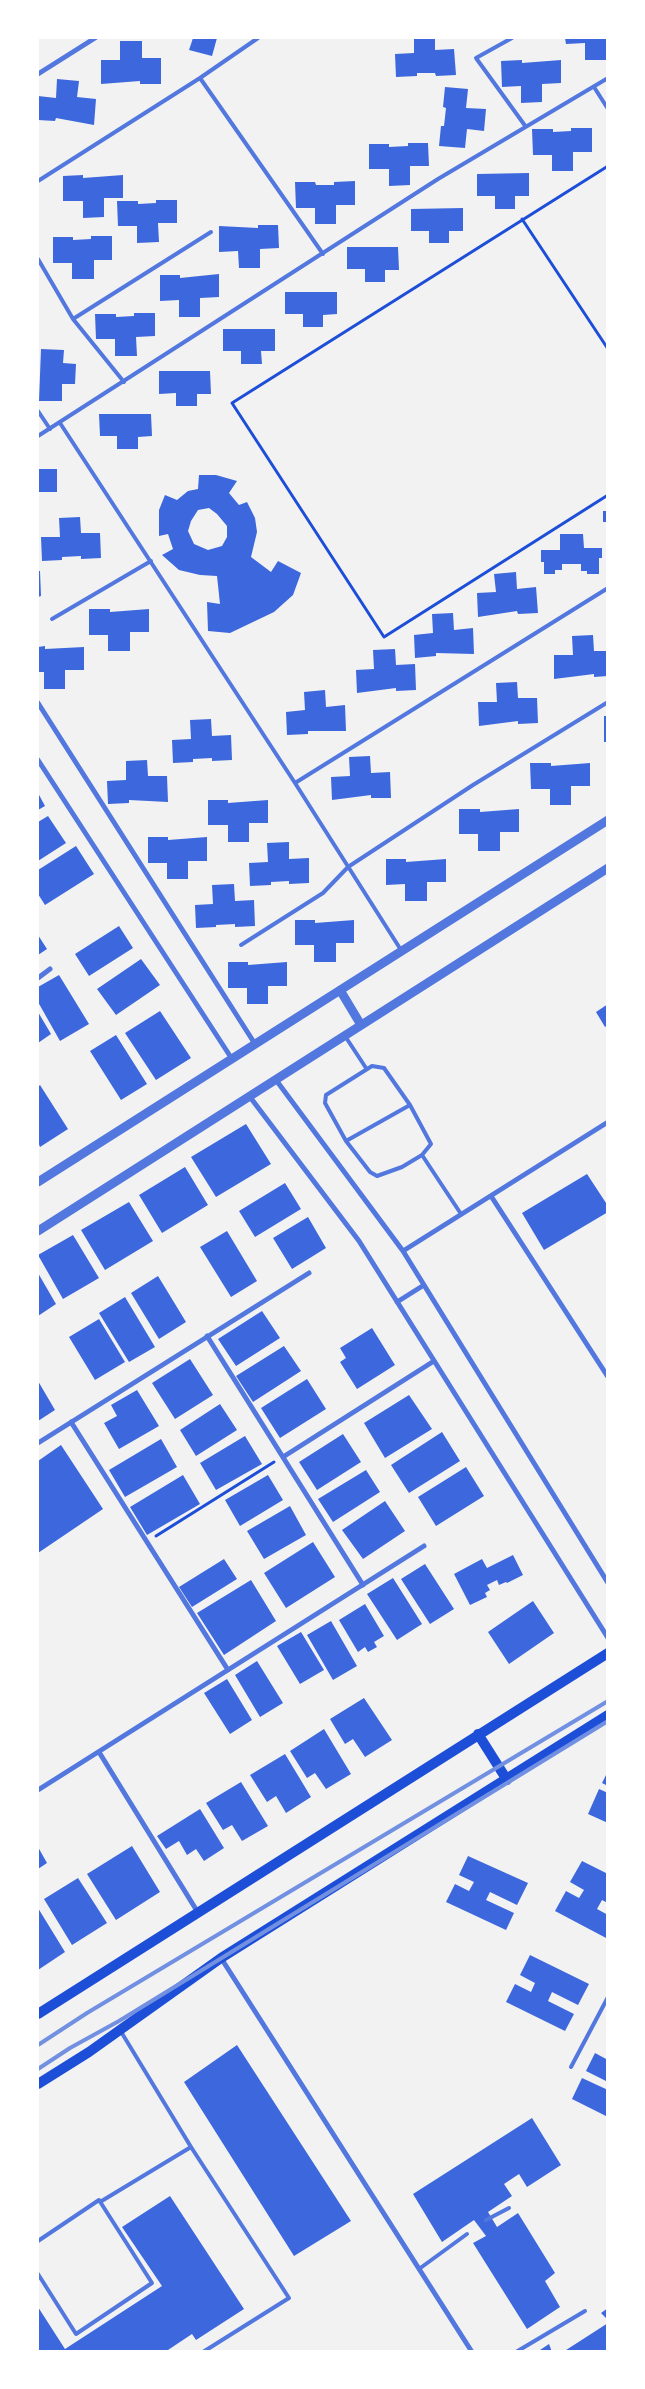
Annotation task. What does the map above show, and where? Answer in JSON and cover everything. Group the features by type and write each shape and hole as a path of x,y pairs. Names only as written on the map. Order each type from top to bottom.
{"main road":[{"path":"38,2014 197,1911 608,1653"},
{"path":"38,2084 120,2030 221,1958 608,1715"},
{"path":"478,1734 507,1780"}],"street":[{"path":"38,74 95,38"},
{"path":"38,703 255,1044"},
{"path":"38,760 232,1060"},
{"path":"38,1182 608,820"},
{"path":"38,1231 608,868"},
{"path":"38,978 50,969"},
{"path":"340,990 360,1025"},
{"path":"276,1080 403,1251 608,1582"},
{"path":"250,1097 359,1241 608,1638"},
{"path":"403,1251 608,1122"},
{"path":"491,1196 608,1376"},
{"path":"38,1443 309,1273"},
{"path":"397,1302 424,1285"},
{"path":"207,1336 363,1585"},
{"path":"283,1457 434,1361"},
{"path":"70,1422 228,1670"},
{"path":"38,1790 424,1546"},
{"path":"99,1752 197,1911"},
{"path":"221,1958 472,2352"}],"lane":[{"path":"38,181 200,78 258,38"},
{"path":"512,38 476,58 526,127"},
{"path":"200,78 323,254"},
{"path":"38,436 438,179 608,78"},
{"path":"594,86 608,108"},
{"path":"73,319 211,232"},
{"path":"38,259 73,319 124,382"},
{"path":"38,410 50,429"},
{"path":"60,423 295,783 402,951"},
{"path":"52,619 151,561"},
{"path":"295,783 608,588"},
{"path":"241,945 323,893 348,867 473,785 608,702"},
{"path":"345,1036 366,1068"},
{"path":"372,1066 384,1068 410,1105 431,1144 422,1155 402,1167 377,1176 370,1172 346,1141 324,1103 326,1095 366,1068 372,1066"},
{"path":"346,1141 410,1105"},
{"path":"422,1155 461,1214"},
{"path":"571,2067 608,1998"},
{"path":"120,2030 191,2147 289,2298 203,2352"},
{"path":"38,2241 99,2200 100,2202 191,2147"},
{"path":"38,2274 76,2334 152,2283 100,2202"},
{"path":"486,2220 509,2208"},
{"path":"419,2269 467,2234"},
{"path":"516,2352 585,2311"}],"path":[{"path":"608,166 232,403 384,636 608,495"},
{"path":"522,219 608,349"},
{"path":"147,1542 283,1457"}],"building":[{"path":"193,38 217,38 212,56 189,50"},
{"path":"414,38 435,38 435,50 454,49 456,75 436,76 435,73 417,73 417,76 396,77 395,54 414,53"},
{"path":"565,38 608,38 606,60 585,60 585,43 566,44"},
{"path":"120,41 142,41 142,58 161,58 161,84 140,84 140,81 101,84 101,60 120,60"},
{"path":"522,60 522,63 561,60 561,83 542,84 542,102 521,103 521,86 502,87 501,61"},
{"path":"57,79 79,81 77,97 96,99 94,125 56,118 55,121 38,120 38,96 56,98"},
{"path":"445,87 468,89 466,108 486,109 484,131 467,129 465,148 439,146 441,126 444,126 446,108 443,107"},
{"path":"571,128 592,128 592,152 573,152 573,171 552,171 552,155 533,155 532,129 553,129 553,132 571,131"},
{"path":"408,143 428,143 429,166 410,166 410,185 389,186 389,169 369,169 369,144 389,144 389,147 408,146"},
{"path":"529,173 529,196 515,196 515,209 495,209 495,196 477,196 477,174"},
{"path":"83,175 83,178 123,175 123,198 104,198 104,217 83,218 83,201 63,201 63,176"},
{"path":"355,181 355,205 336,205 336,224 315,224 315,208 296,208 295,182 315,182 316,185 334,185 334,182"},
{"path":"156,200 177,200 177,223 158,223 159,242 137,243 137,226 118,226 117,201 138,201 138,204 156,203"},
{"path":"463,208 463,231 449,231 449,243 429,243 429,231 411,231 411,209"},
{"path":"258,225 278,225 279,248 260,249 260,268 239,268 238,251 219,252 219,226 258,228"},
{"path":"91,236 112,236 112,260 94,260 94,279 72,279 72,263 53,263 53,237 73,237 73,240 91,239"},
{"path":"347,247 398,247 399,270 385,270 385,282 365,282 365,269 347,269"},
{"path":"219,274 219,297 200,298 200,317 179,317 179,300 160,301 160,275 180,275 180,278"},
{"path":"285,292 337,292 337,314 323,315 323,327 303,327 303,314 285,314"},
{"path":"134,313 155,313 155,336 136,337 137,356 115,356 115,339 96,339 95,314 116,314 116,317 134,316"},
{"path":"223,329 275,329 275,351 261,351 262,364 241,364 241,351 223,351"},
{"path":"41,349 64,350 63,363 76,364 75,384 62,384 62,401 39,401"},
{"path":"159,371 210,371 211,394 197,394 197,406 176,406 176,393 159,394"},
{"path":"99,414 151,414 152,436 138,437 138,449 117,449 117,436 100,436"},
{"path":"38,469 57,469 57,492 38,492"},
{"path":"199,475 216,475 237,481 229,493 239,505 247,502 255,518 257,532 251,557 271,572 278,561 301,573 293,595 274,612 230,633 208,631 207,602 220,604 217,576 200,575 179,570 162,555 173,549 168,534 159,536 159,510 165,495 177,500 188,491 198,489","holes":["209,508 227,526 227,537 222,546 208,550 194,544 188,531 191,521 198,510"]},
{"path":"603,511 608,511 608,522 603,522"},
{"path":"80,517 81,533 100,533 101,558 81,559 81,556 62,557 62,560 42,561 41,537 60,537 59,518"},
{"path":"560,534 583,534 584,548 602,548 602,558 599,558 599,574 587,574 587,571 581,571 581,564 562,564 562,570 555,570 555,574 544,574 541,550 560,550"},
{"path":"38,571 40,571 41,596 38,597"},
{"path":"516,572 517,589 536,587 538,613 518,614 517,611 478,617 477,593 496,592 494,574"},
{"path":"89,609 110,609 110,612 149,609 149,632 130,632 130,651 108,651 108,635 89,635"},
{"path":"453,613 454,630 473,628 474,654 436,653 436,656 415,658 414,635 433,633 432,614"},
{"path":"593,635 594,651 608,651 608,676 594,677 594,674 554,679 554,655 573,655 572,636"},
{"path":"45,646 45,649 84,647 84,670 65,670 65,689 44,689 44,672 38,672 38,647"},
{"path":"395,649 396,665 415,664 416,690 396,691 396,688 357,693 356,670 374,669 373,650"},
{"path":"517,682 518,698 537,698 538,723 518,724 518,721 479,726 478,702 497,702 496,683"},
{"path":"325,690 326,707 345,705 346,731 308,731 308,734 287,735 286,712 305,710 304,692"},
{"path":"604,716 608,716 608,742 604,742"},
{"path":"211,719 212,736 231,735 232,760 212,761 212,758 193,759 193,762 173,763 172,740 191,739 190,720"},
{"path":"370,756 371,773 390,772 391,798 371,798 371,795 332,800 331,777 350,776 349,757"},
{"path":"147,760 148,776 167,776 168,802 129,800 129,803 108,804 107,781 126,780 126,761"},
{"path":"530,763 551,763 551,766 590,763 590,786 571,786 571,805 550,805 550,789 531,789"},
{"path":"38,793 45,806 38,810"},
{"path":"208,800 228,800 228,803 268,800 268,823 249,823 249,842 228,842 228,825 208,825"},
{"path":"459,809 480,809 480,812 519,809 519,832 500,832 500,851 478,851 478,834 459,834"},
{"path":"48,816 66,843 38,861 38,822"},
{"path":"148,837 168,837 168,840 207,837 207,861 188,861 188,879 167,879 167,863 148,863"},
{"path":"289,842 289,859 309,858 309,883 289,884 289,881 271,882 271,885 250,886 249,863 268,862 267,843"},
{"path":"76,846 94,874 45,905 38,894 38,870"},
{"path":"386,859 406,859 406,862 446,859 446,882 427,882 427,901 405,901 405,884 386,885"},
{"path":"234,884 235,901 254,900 255,926 235,927 235,924 196,928 195,905 213,904 212,885"},
{"path":"295,920 315,920 315,923 354,920 354,943 336,943 336,962 314,962 314,945 295,945"},
{"path":"119,926 133,948 89,976 75,954"},
{"path":"38,935 47,949 38,955"},
{"path":"141,959 160,985 116,1015 97,989"},
{"path":"228,962 248,962 248,965 287,962 287,986 268,986 268,1004 247,1004 247,988 228,988"},
{"path":"59,975 89,1024 60,1041 38,1002 38,987"},
{"path":"608,1004 608,1025 605,1027 596,1012"},
{"path":"160,1011 191,1058 156,1080 125,1033"},
{"path":"38,1012 51,1034 38,1043"},
{"path":"116,1035 147,1084 121,1100 90,1051"},
{"path":"40,1085 68,1129 40,1147 38,1142 38,1087"},
{"path":"246,1124 271,1164 216,1197 191,1157"},
{"path":"185,1167 208,1205 162,1233 139,1195"},
{"path":"587,1174 608,1206 608,1212 544,1250 522,1213"},
{"path":"285,1183 301,1209 255,1237 239,1211"},
{"path":"129,1202 153,1241 105,1270 81,1230"},
{"path":"308,1217 326,1248 292,1269 273,1238"},
{"path":"227,1231 257,1281 231,1297 200,1247"},
{"path":"73,1235 99,1278 63,1299 38,1255"},
{"path":"38,1273 56,1304 38,1316"},
{"path":"158,1276 186,1322 159,1339 131,1293"},
{"path":"125,1297 155,1347 129,1362 99,1313"},
{"path":"262,1311 280,1338 236,1366 218,1339"},
{"path":"99,1319 125,1362 95,1380 69,1337"},
{"path":"372,1328 395,1365 357,1389 340,1362 346,1358 340,1348"},
{"path":"284,1346 301,1371 253,1402 236,1376"},
{"path":"190,1359 213,1395 175,1419 152,1383"},
{"path":"307,1379 326,1409 280,1438 261,1408"},
{"path":"38,1381 55,1410 38,1421"},
{"path":"137,1390 159,1426 119,1449 104,1423 117,1416 111,1405"},
{"path":"409,1395 432,1429 385,1458 364,1423"},
{"path":"220,1404 237,1430 196,1456 180,1430"},
{"path":"442,1432 460,1461 409,1493 391,1465"},
{"path":"343,1434 361,1462 317,1490 299,1462"},
{"path":"245,1436 262,1464 216,1490 200,1463"},
{"path":"161,1439 177,1467 125,1497 109,1470"},
{"path":"61,1445 103,1509 38,1553 38,1461"},
{"path":"466,1467 484,1496 436,1526 418,1497"},
{"path":"366,1470 380,1492 333,1522 318,1499"},
{"path":"183,1475 200,1504 147,1535 130,1507"},
{"path":"268,1475 283,1500 240,1526 225,1500"},
{"path":"385,1501 405,1531 363,1559 342,1530"},
{"path":"290,1506 306,1535 264,1559 247,1531"},
{"path":"313,1542 335,1577 286,1608 264,1573"},
{"path":"513,1555 523,1575 507,1583 499,1585 497,1580 487,1585 490,1590 485,1593 487,1597 470,1605 454,1574 482,1559 487,1568"},
{"path":"224,1559 237,1579 192,1607 179,1587"},
{"path":"425,1564 454,1609 430,1624 401,1579"},
{"path":"393,1578 422,1624 397,1640 367,1594"},
{"path":"251,1580 276,1621 224,1655 197,1613"},
{"path":"533,1601 554,1633 509,1664 488,1632"},
{"path":"365,1604 384,1636 374,1642 377,1647 368,1652 365,1647 358,1652 339,1620"},
{"path":"331,1621 357,1666 333,1680 307,1635"},
{"path":"301,1632 324,1670 300,1684 277,1646"},
{"path":"257,1661 283,1703 260,1717 235,1675"},
{"path":"227,1679 252,1720 230,1734 204,1693"},
{"path":"364,1698 392,1740 365,1757 353,1739 345,1744 330,1719"},
{"path":"324,1729 351,1774 326,1789 315,1773 307,1778 290,1751"},
{"path":"285,1754 311,1797 286,1813 276,1796 267,1802 250,1775"},
{"path":"608,1771 608,1786 602,1783"},
{"path":"241,1782 268,1826 242,1841 232,1825 223,1830 206,1803"},
{"path":"599,1789 608,1793 608,1823 588,1814"},
{"path":"200,1809 224,1848 204,1861 196,1849 187,1855 179,1841 166,1849 157,1836"},
{"path":"132,1846 160,1892 116,1920 87,1874"},
{"path":"38,1847 47,1863 38,1869"},
{"path":"468,1856 528,1883 517,1905 490,1892 486,1900 514,1913 506,1930 446,1902 455,1884 469,1891 474,1882 459,1875"},
{"path":"582,1861 608,1874 608,1903 602,1900 597,1909 608,1915 608,1939 555,1911 566,1891 579,1898 584,1890 570,1882"},
{"path":"78,1878 107,1923 72,1945 44,1899"},
{"path":"38,1908 65,1952 38,1970"},
{"path":"530,1955 589,1984 578,2005 552,1992 548,2001 574,2014 565,2031 506,2002 515,1984 531,1992 535,1983 520,1975"},
{"path":"237,2045 351,2221 294,2256 184,2082"},
{"path":"595,2053 608,2060 608,2082 586,2071"},
{"path":"582,2078 608,2090 608,2117 572,2099"},
{"path":"532,2118 561,2165 527,2187 519,2174 504,2184 512,2196 488,2212 497,2227 518,2213 555,2273 545,2281 560,2307 527,2329 473,2243 486,2236 474,2220 442,2242 413,2194"},
{"path":"170,2196 244,2309 196,2340 192,2334 165,2352 38,2352 38,2307 65,2349 162,2286 122,2227"},
{"path":"608,2308 608,2320 601,2313"},
{"path":"608,2323 608,2352 563,2352"},
{"path":"549,2344 552,2352 537,2352"}],"railway":[{"path":"38,2045 87,2013 608,1701"},
{"path":"38,2069 608,1721"}]}
